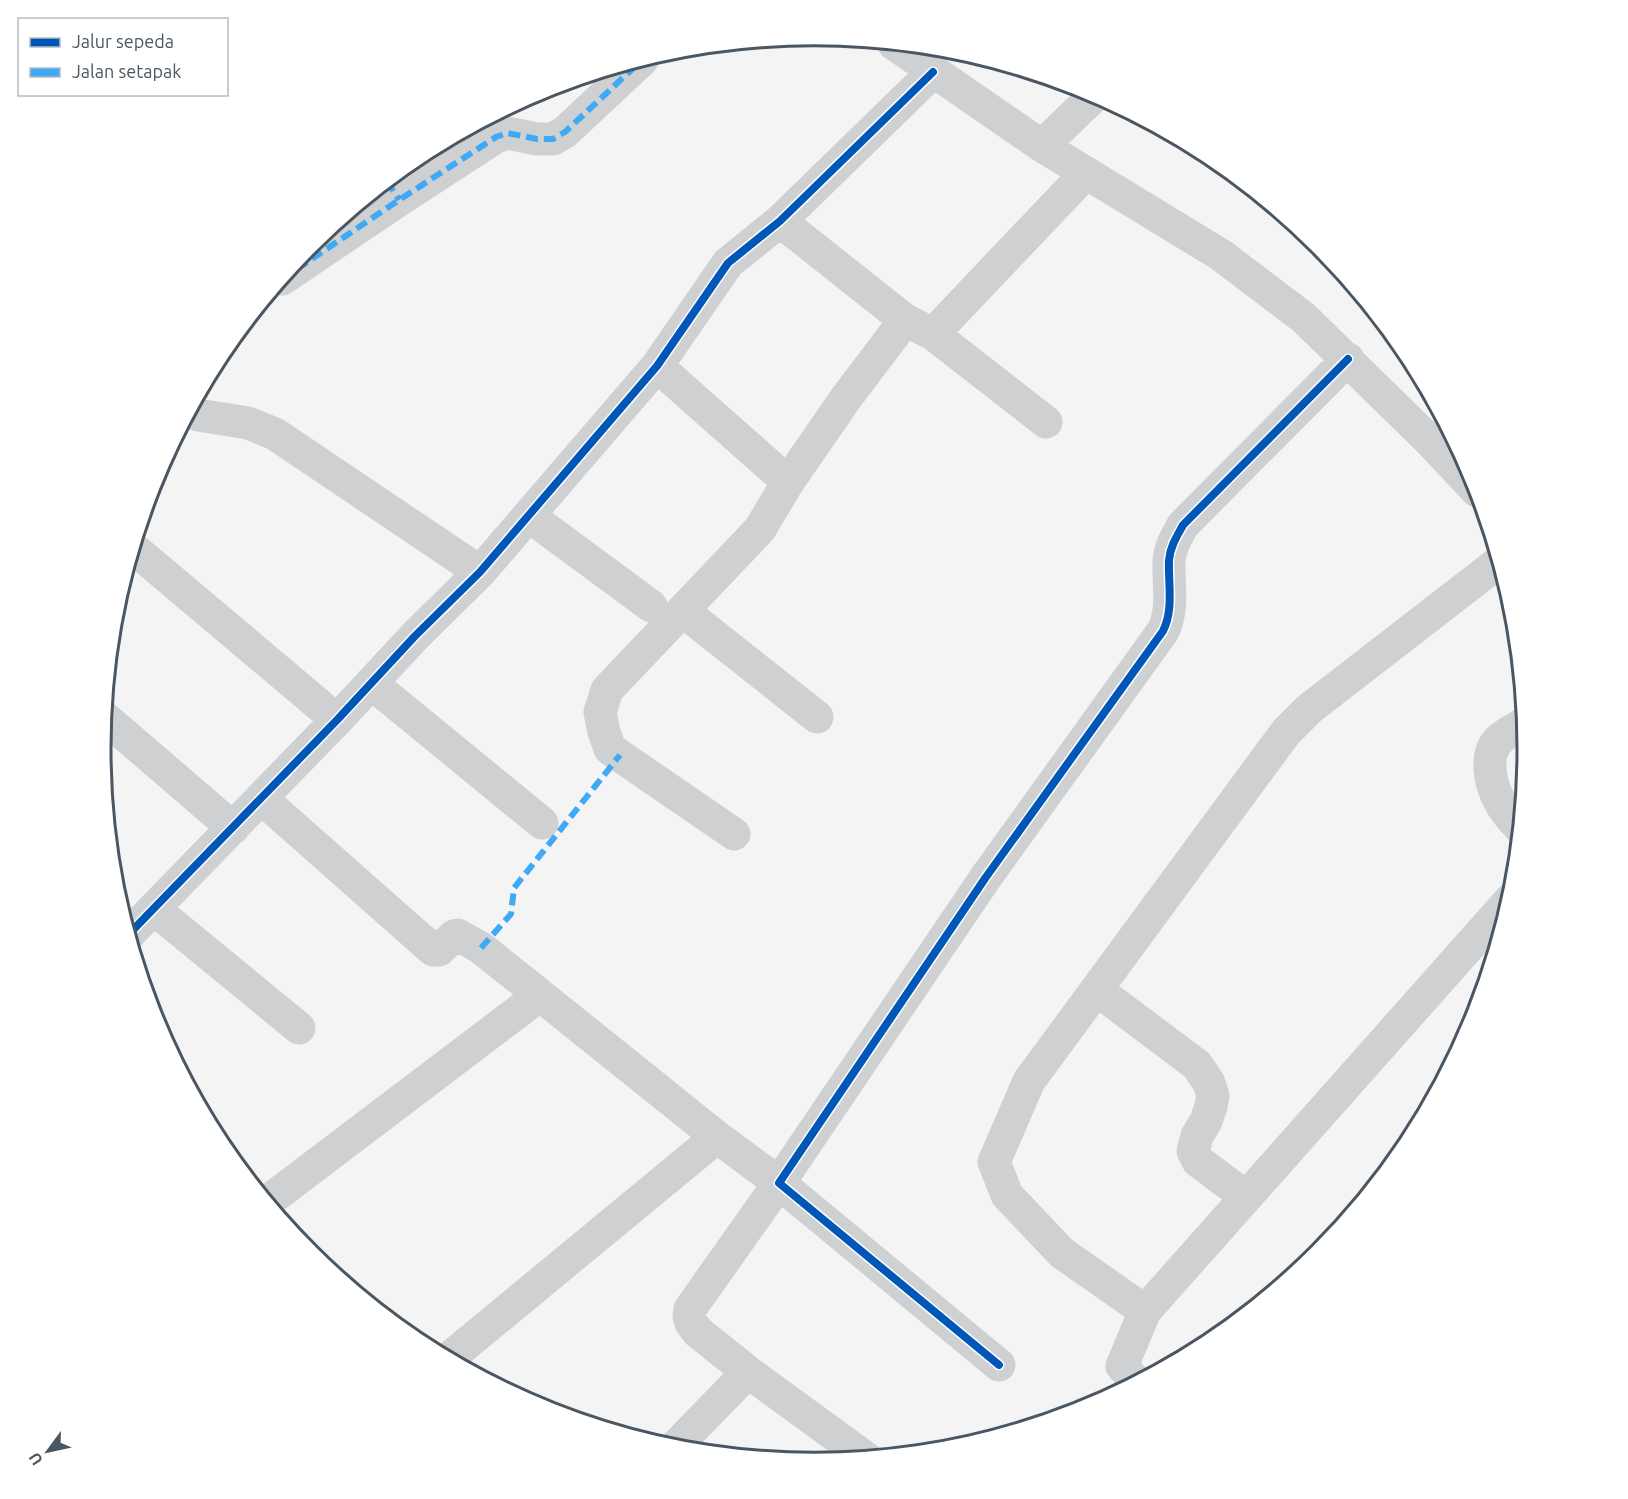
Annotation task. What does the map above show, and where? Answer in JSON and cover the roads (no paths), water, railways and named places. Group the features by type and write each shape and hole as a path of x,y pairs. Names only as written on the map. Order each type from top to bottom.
{"street":[{"path":"907,53 1042,146 1221,255 1304,318 1348,359 1460,472"},
{"path":"325,245 393,190 496,137 507,133 537,139 553,139 566,132 631,70"},
{"path":"134,929 337,720 415,636 480,573 657,366 728,263 780,222 933,72"},
{"path":"1042,146 1088,102"},
{"path":"734,834 610,749 600,712 607,690 667,609 760,529 788,482 846,398 1086,172"},
{"path":"780,222 1046,422"},
{"path":"856,1451 748,1372 698,1332 691,1323 690,1309 779,1183 986,877 1163,631 1168,620 1169,558 1174,542 1184,525 1348,359"},
{"path":"657,366 788,482"},
{"path":"197,414 248,423 275,434 480,573"},
{"path":"529,516 667,609 817,717"},
{"path":"139,553 337,720"},
{"path":"1145,1311 1062,1252 1007,1195 994,1162 1029,1081 1286,732 1309,709 1493,567"},
{"path":"371,683 542,823"},
{"path":"112,724 233,828"},
{"path":"1513,819 1500,803 1493,786 1489,766 1492,751 1500,739 1516,729"},
{"path":"261,798 433,950 440,950 458,935 481,948 717,1137 779,1183 999,1365"},
{"path":"154,909 299,1028"},
{"path":"1131,1377 1122,1366 1145,1311 1497,915"},
{"path":"1097,990 1197,1065 1209,1083 1213,1096 1206,1121 1197,1136 1192,1151 1198,1161 1246,1197"},
{"path":"273,1198 540,995"},
{"path":"455,1353 717,1137"},
{"path":"682,1440 748,1372"}]}
